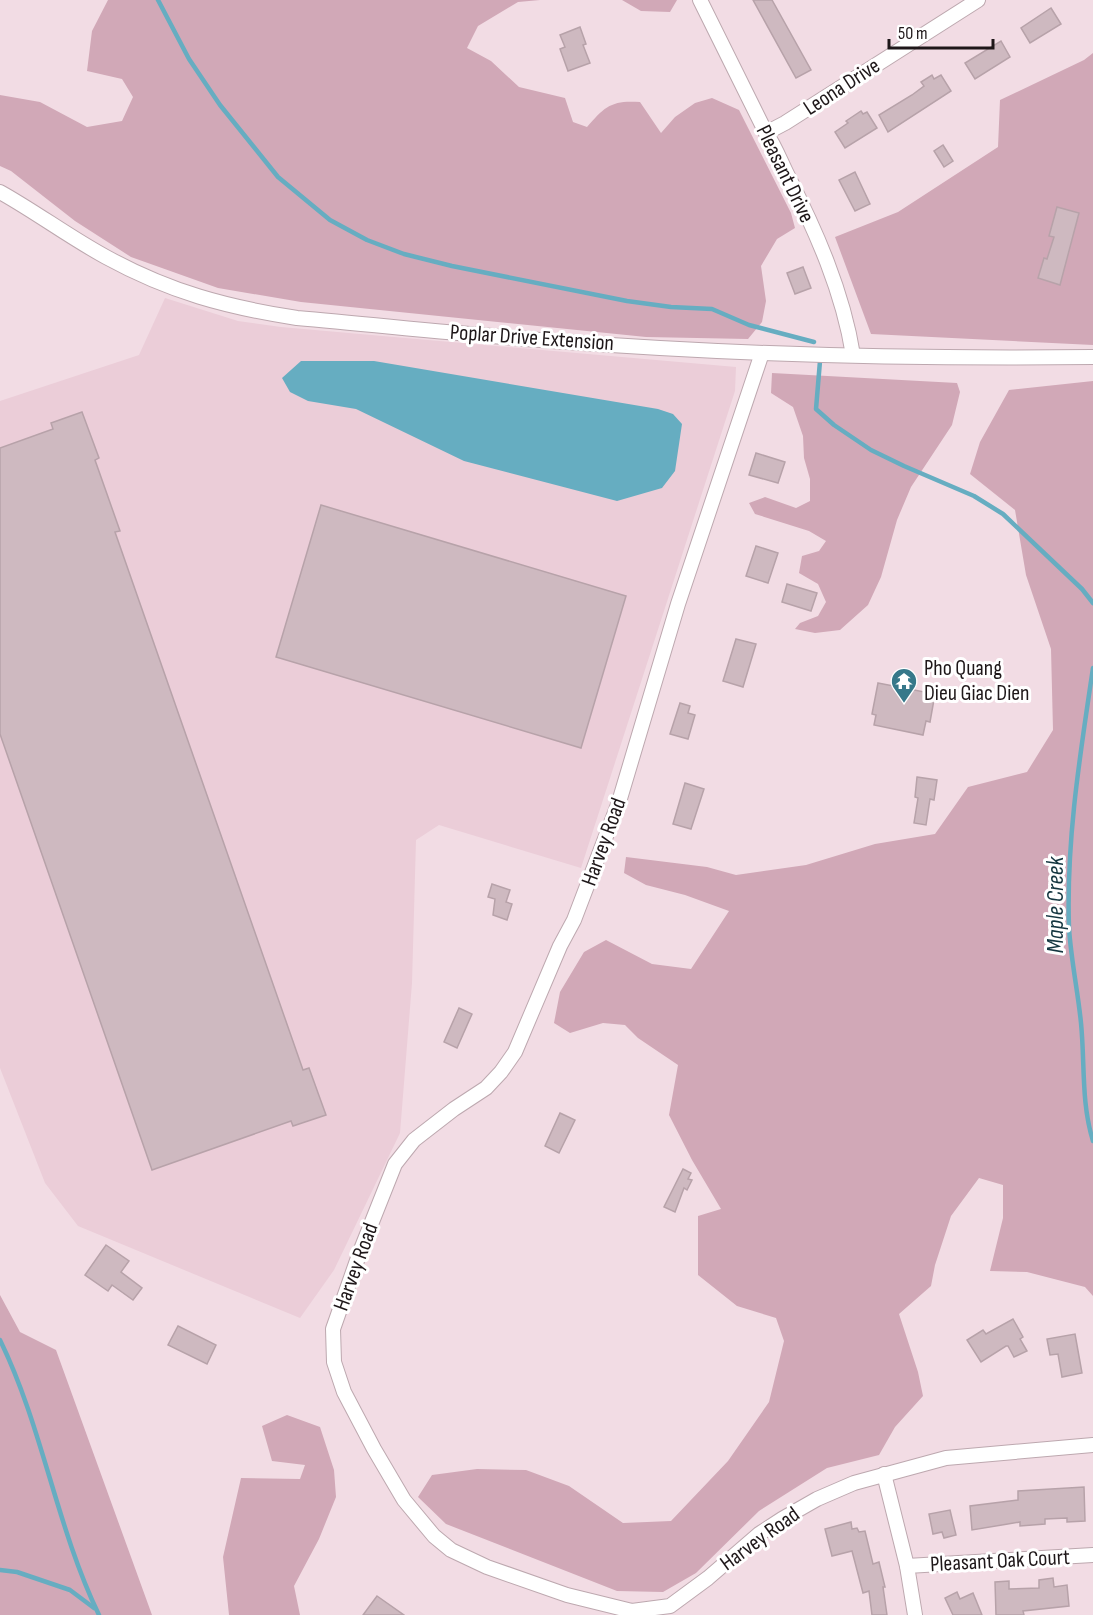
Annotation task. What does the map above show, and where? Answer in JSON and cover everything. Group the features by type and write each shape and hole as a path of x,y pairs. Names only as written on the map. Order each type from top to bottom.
{"street":[{"name":"Pleasant Drive","path":"700,0 766,134 775,146 830,270 846,318 853,355"},
{"name":"Leona Drive","path":"766,134 795,117 958,5 978,0"},
{"name":"Poplar Drive Extension","path":"0,192 104,256 159,284 208,301 255,312 297,318 568,342 762,353 1016,358 1093,357"},
{"name":"Harvey Road","path":"762,353 681,596 619,802 574,920 560,946 515,1052 501,1072 486,1088 414,1140 395,1164 360,1252 333,1329 334,1362 345,1392 374,1449 404,1500 434,1536 451,1550 487,1567 567,1595 632,1611 670,1606 708,1578 759,1534 817,1499 854,1483 946,1458 1093,1445"},
{"path":"884,1474 907,1566 915,1615"},
{"name":"Pleasant Oak Court","path":"907,1566 1093,1555"}],"shaded area":[{"path":"108,0 540,0 518,2 478,26 467,48 491,61 519,87 565,98 573,122 587,127 604,109 616,103 640,102 661,133 675,117 695,103 712,98 739,110 791,213 795,228 777,239 761,266 766,301 762,322 748,339 646,337 301,302 218,288 131,257 75,221 11,171 0,166 0,95 40,102 87,127 122,121 133,97 122,79 87,71 92,31"},
{"path":"622,0 677,0 670,12 641,11"},
{"path":"1093,53 1093,345 871,334 835,237 898,212 998,147 1000,100 1084,60"},
{"path":"165,298 238,321 281,327 736,367 735,391 581,868 439,825 416,840 412,983 400,1133 334,1270 300,1318 78,1226 45,1183 0,1068 0,401 139,355"},
{"path":"772,373 957,383 960,392 952,425 911,487 897,520 881,577 868,605 840,630 815,633 795,629 800,623 818,616 826,602 818,584 799,573 802,556 819,551 826,541 809,531 755,514 749,503 765,497 796,508 810,501 810,479 804,458 803,436 793,407 771,393"},
{"path":"1093,381 1093,1296 1085,1287 1027,1272 990,1271 1003,1218 1003,1185 979,1178 951,1216 935,1265 931,1286 899,1314 918,1372 923,1396 895,1427 879,1455 827,1468 759,1511 696,1573 663,1592 617,1591 446,1524 418,1497 432,1475 477,1469 526,1470 569,1486 623,1523 671,1521 728,1461 769,1402 784,1341 776,1318 737,1306 698,1275 698,1216 721,1209 669,1115 678,1065 638,1038 625,1025 603,1023 570,1033 554,1023 560,992 584,952 606,940 652,964 691,969 729,911 685,895 646,885 624,873 626,857 707,867 736,875 806,865 875,844 935,834 968,787 1027,772 1053,730 1051,649 1026,575 1015,510 970,474 980,442 1009,390"},
{"path":"0,1295 20,1332 56,1350 152,1615 0,1615"},
{"path":"287,1415 320,1427 334,1470 336,1497 319,1539 294,1586 300,1615 229,1615 223,1557 241,1478 300,1479 305,1465 272,1461 262,1426"}],"water":[{"path":"301,361 374,361 658,409 673,414 682,424 675,471 662,488 617,501 464,461 356,409 308,401 290,392 282,378"}],"building":[{"path":"753,0 772,0 811,70 796,78"},
{"path":"1051,8 1061,24 1030,43 1021,28"},
{"path":"580,27 586,44 583,45 590,63 568,71 560,49 565,47 560,35"},
{"path":"1001,41 1010,57 975,79 965,63"},
{"path":"932,75 934,79 941,75 951,91 888,132 879,115 924,86 921,82"},
{"path":"861,111 863,114 867,112 877,128 845,148 835,132"},
{"path":"943,145 953,161 944,167 934,151"},
{"path":"855,172 870,204 855,211 839,180"},
{"path":"1057,207 1079,213 1060,285 1038,278 1054,237 1049,236"},
{"path":"803,267 811,288 795,294 787,273"},
{"path":"82,412 99,458 95,460 120,531 115,532 303,1070 309,1068 326,1115 293,1126 291,1121 152,1170 0,734 0,448 53,429 51,423"},
{"path":"756,453 785,462 778,483 749,475"},
{"path":"321,505 626,596 581,748 276,657"},
{"path":"756,546 778,553 768,583 746,576"},
{"path":"787,584 817,593 811,611 782,602"},
{"path":"736,639 756,644 743,687 723,681"},
{"name":"Pho Quang Dieu Giac Dien","path":"878,683 935,694 930,722 926,721 923,735 874,725 876,715 872,714"},
{"path":"680,703 690,706 688,713 695,715 688,739 670,734"},
{"path":"917,777 937,780 934,800 930,799 926,825 914,823 918,798 915,797"},
{"path":"685,783 704,789 691,829 673,824"},
{"path":"492,884 510,890 506,902 512,904 507,920 493,915 495,899 488,897"},
{"path":"459,1008 472,1014 457,1048 444,1042"},
{"path":"560,1113 575,1120 559,1153 545,1146"},
{"path":"683,1169 691,1173 688,1179 692,1180 687,1190 684,1188 675,1212 664,1207"},
{"path":"106,1245 129,1261 121,1272 142,1288 133,1300 112,1285 108,1291 85,1275"},
{"path":"1013,1319 1023,1337 1020,1339 1027,1351 1014,1357 1006,1346 981,1362 967,1340 983,1330 986,1334"},
{"path":"178,1326 216,1345 207,1364 168,1345"},
{"path":"1075,1334 1082,1373 1062,1377 1058,1354 1050,1355 1047,1339"},
{"path":"1084,1487 1085,1521 1067,1522 1067,1518 1045,1519 1045,1524 1020,1526 1020,1522 972,1530 970,1506 1018,1500 1018,1491"},
{"path":"950,1510 956,1535 944,1538 942,1532 933,1534 929,1514"},
{"path":"851,1522 852,1529 857,1528 859,1532 865,1531 873,1564 879,1562 885,1587 883,1587 887,1615 872,1615 869,1591 863,1593 852,1551 832,1556 825,1529"},
{"path":"1053,1578 1054,1587 1067,1585 1069,1606 1023,1611 1024,1615 996,1615 995,1582 1009,1581 1009,1589 1039,1588 1039,1580"},
{"path":"957,1592 960,1599 973,1593 982,1615 953,1615 945,1598"},
{"path":"377,1596 404,1615 363,1615"}],"waterway":[{"path":"158,0 189,59 220,105 278,177 330,220 367,240 404,254 452,266 627,301 671,307 712,309 749,325 814,342"},
{"path":"820,361 816,409 834,425 871,450 974,496 1003,514 1082,589 1093,603"},
{"name":"Maple Creek","path":"1093,668 1075,798 1069,895 1069,928 1081,1023 1085,1098 1093,1141"},
{"path":"0,1340 28,1408 71,1547 99,1615"},
{"path":"0,1570 17,1572 70,1590 94,1608"}],"place":[{"name":"Pho Quang Dieu Giac Dien","path":"904,704"}]}
